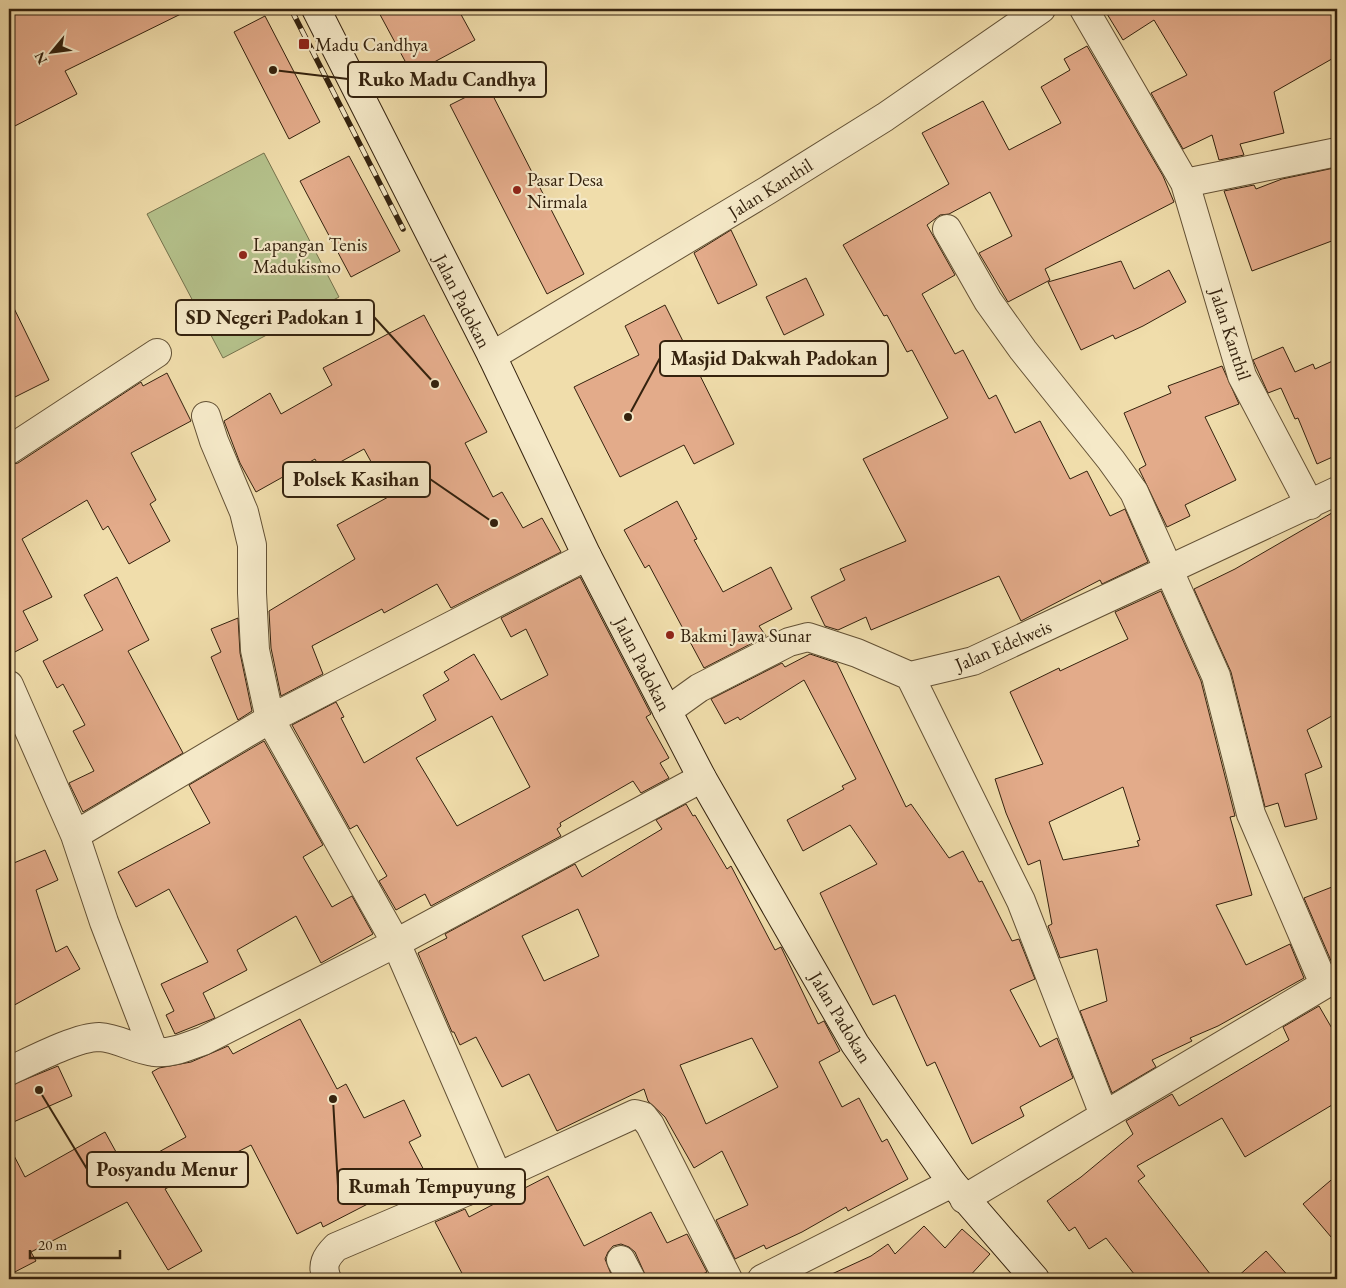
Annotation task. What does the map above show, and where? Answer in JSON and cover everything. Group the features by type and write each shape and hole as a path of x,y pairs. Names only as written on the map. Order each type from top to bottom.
{"street":[{"name":"Jalan Padokan","path":"316,9 492,356 587,556 702,778 855,1044 958,1191 1035,1279"},
{"name":"Jalan Kanthil","path":"492,356 768,190 885,117 1042,9"},
{"name":"Jalan Kanthil","path":"1084,9 1185,183 1242,376 1310,505"},
{"path":"1185,183 1337,152"},
{"path":"762,1279 958,1191 1104,1115 1330,981 1251,814 1216,676 1134,492 1112,460 988,301 947,229"},
{"path":"9,450 157,353"},
{"path":"206,416 214,441 244,512 252,545 255,650 270,719 396,943 497,1175"},
{"name":"Jalan Edelweis","path":"910,676 973,661 1337,491"},
{"path":"75,835 270,719 587,556"},
{"path":"667,711 699,688 789,642 808,637 857,652 910,676 1021,901 1104,1115"},
{"path":"9,685 75,835 104,922 154,1052"},
{"path":"9,1071 70,1045 97,1037 116,1039 154,1052 178,1050 203,1041 396,943 702,778"},
{"path":"327,1279 324,1272 326,1257 336,1247 465,1192 497,1175 635,1114 643,1116 650,1126 728,1279"}],"green space":[{"name":"Lapangan Tenis Madukismo","path":"264,153 339,297 223,358 147,214"}],"building":[{"path":"9,9 191,9 65,71 77,94 9,129"},
{"path":"377,9 458,9 475,40 412,74"},
{"path":"1104,9 1337,9 1337,56 1274,92 1284,133 1240,144 1244,155 1219,160 1212,135 1183,149 1151,93 1187,75 1154,20 1123,40"},
{"path":"265,16 320,122 289,139 234,32"},
{"path":"1087,46 1163,176 1174,202 1045,269 1050,280 1008,302 979,253 1012,236 990,192 949,214 940,215 927,225 955,275 922,294 955,354 963,350 989,399 996,395 1015,433 1040,421 1070,479 1087,471 1110,516 1125,509 1148,562 1102,584 1100,580 1021,621 999,576 871,630 866,617 838,630 825,626 811,597 845,580 840,569 906,541 863,459 948,418 912,350 907,352 887,315 884,316 843,245 949,184 922,133 983,101 1009,150 1061,123 1041,87 1070,70 1064,59"},
{"name":"Pasar Desa Nirmala","path":"488,86 584,274 547,294 450,105"},
{"path":"349,156 400,251 351,277 300,181"},
{"path":"1334,168 1337,177 1337,239 1252,271 1224,191 1254,185 1256,189 1282,179"},
{"path":"731,230 757,285 718,304 694,253"},
{"path":"1121,261 1134,289 1169,270 1186,302 1115,339 1113,335 1081,350 1048,282"},
{"path":"806,278 824,315 784,335 766,297"},
{"path":"9,298 49,380 9,400"},
{"path":"665,305 734,444 694,464 684,445 620,477 574,387 639,355 625,326"},
{"path":"424,315 487,432 465,443 493,497 502,492 523,528 542,518 561,552 451,608 437,584 384,613 382,609 312,646 323,674 281,696 271,648 269,611 355,559 337,525 390,496 364,449 322,472 315,459 256,492 240,463 224,421 270,393 281,414 332,385 323,368"},
{"path":"1283,347 1295,372 1313,364 1315,369 1337,359 1337,455 1317,464 1298,418 1295,419 1281,388 1268,393 1253,360"},
{"path":"1222,366 1239,404 1205,417 1236,480 1185,505 1190,516 1167,527 1139,469 1146,465 1124,413 1171,393 1168,386"},
{"path":"167,373 191,421 131,453 156,500 150,504 170,541 129,564 108,526 103,530 87,500 22,539 52,597 23,611 38,640 9,655 9,465 18,463 141,382 143,386"},
{"path":"677,501 697,539 694,540 723,592 771,567 792,609 759,626 766,636 704,668 649,565 645,568 624,530"},
{"path":"1337,510 1337,713 1307,730 1322,767 1305,774 1317,819 1285,827 1278,803 1265,807 1231,672 1194,589 1235,569"},
{"path":"117,577 149,640 128,651 183,753 83,812 69,783 94,771 73,731 85,725 63,684 57,688 43,661 103,630 84,595"},
{"path":"580,577 651,714 646,717 669,758 660,763 669,778 641,793 633,781 560,823 561,826 557,829 561,836 431,906 425,894 396,910 379,881 387,876 357,825 350,829 292,725 336,702 344,717 341,718 364,763 436,720 423,695 449,680 444,672 474,654 501,700 548,675 526,629 511,637 501,618","holes":["492,716 530,787 457,826 416,758"]},
{"path":"1161,591 1201,681 1235,816 1230,817 1252,895 1216,905 1246,965 1290,944 1304,978 1218,1026 1190,1038 1192,1041 1152,1060 1156,1067 1112,1093 1080,1011 1107,1001 1097,949 1060,958 1048,926 1052,924 1040,860 1028,865 1006,813 995,779 1043,764 1010,692 1059,668 1060,671 1128,639 1115,612","holes":["1123,787 1140,840 1137,841 1139,846 1063,860 1049,822"]},
{"path":"238,618 240,653 252,711 238,720 211,657 221,652 211,629"},
{"path":"810,654 837,663 906,807 911,804 949,858 963,851 979,882 982,881 1012,941 1019,939 1035,979 1010,990 1040,1047 1057,1038 1073,1078 1020,1107 1024,1116 972,1144 935,1062 927,1066 895,995 873,1005 820,893 877,864 850,825 803,851 787,820 844,789 842,786 856,779 804,680 740,720 738,717 725,724 711,699 782,663 785,667"},
{"path":"264,741 323,845 303,857 332,907 352,896 373,934 321,963 296,916 237,950 247,970 203,993 215,1018 175,1034 166,1015 174,1011 161,984 208,962 169,889 136,907 118,872 210,823 189,785"},
{"path":"686,804 693,816 695,815 727,869 731,866 775,950 781,947 818,1024 824,1021 840,1051 819,1062 842,1107 859,1098 882,1142 887,1139 908,1179 848,1211 846,1207 802,1232 766,1249 764,1245 735,1259 716,1220 748,1205 722,1151 694,1168 665,1117 648,1101 644,1089 557,1131 529,1074 502,1087 476,1037 460,1045 454,1032 452,1032 418,953 447,938 445,934 575,864 582,877 662,829 656,820","holes":["578,909 599,956 544,981 522,936","752,1038 778,1087 706,1124 680,1065"]},
{"path":"45,850 58,880 36,890 56,952 67,946 80,969 9,1008 9,865"},
{"path":"1337,885 1337,961 1332,963 1304,898"},
{"path":"1319,1006 1337,1037 1337,1102 1245,1157 1222,1118 1137,1166 1145,1176 1138,1181 1214,1279 1138,1279 1106,1238 1089,1249 1075,1227 1069,1231 1047,1201 1081,1177 1133,1134 1126,1121 1172,1094 1179,1106 1289,1040 1283,1027"},
{"path":"300,1019 337,1089 346,1084 364,1118 404,1100 421,1136 409,1142 426,1174 323,1227 321,1222 297,1234 251,1145 165,1189 202,1251 168,1270 127,1202 31,1252 36,1261 9,1275 9,1146 25,1177 105,1132 126,1170 186,1137 152,1072 159,1068 191,1062 228,1046 233,1054"},
{"path":"58,1066 72,1096 9,1124 9,1086"},
{"path":"1337,1175 1337,1244 1303,1204"},
{"path":"548,1176 584,1246 651,1212 667,1243 687,1234 707,1272 693,1279 647,1279 635,1252 621,1244 613,1246 605,1259 613,1279 465,1279 435,1222 465,1209 469,1217"},
{"path":"924,1226 945,1248 962,1229 990,1254 967,1279 821,1279 871,1256 888,1244 895,1254"},
{"path":"1266,1251 1291,1279 1235,1279"}],"railway":[{"path":"291,9 403,229"}],"place":[{"name":"Madu Candhya","path":"304,44"},
{"name":"Ruko Madu Candhya","path":"273,70"},
{"name":"Pasar Desa Nirmala","path":"517,190"},
{"name":"Lapangan Tenis Madukismo","path":"243,255"},
{"name":"SD Negeri Padokan 1","path":"435,384"},
{"name":"Masjid Dakwah Padokan","path":"628,417"},
{"name":"Polsek Kasihan","path":"494,523"},
{"name":"Bakmi Jawa Sunar","path":"670,635"},
{"name":"Posyandu Menur","path":"39,1090"},
{"name":"Rumah Tempuyung","path":"333,1099"}]}
